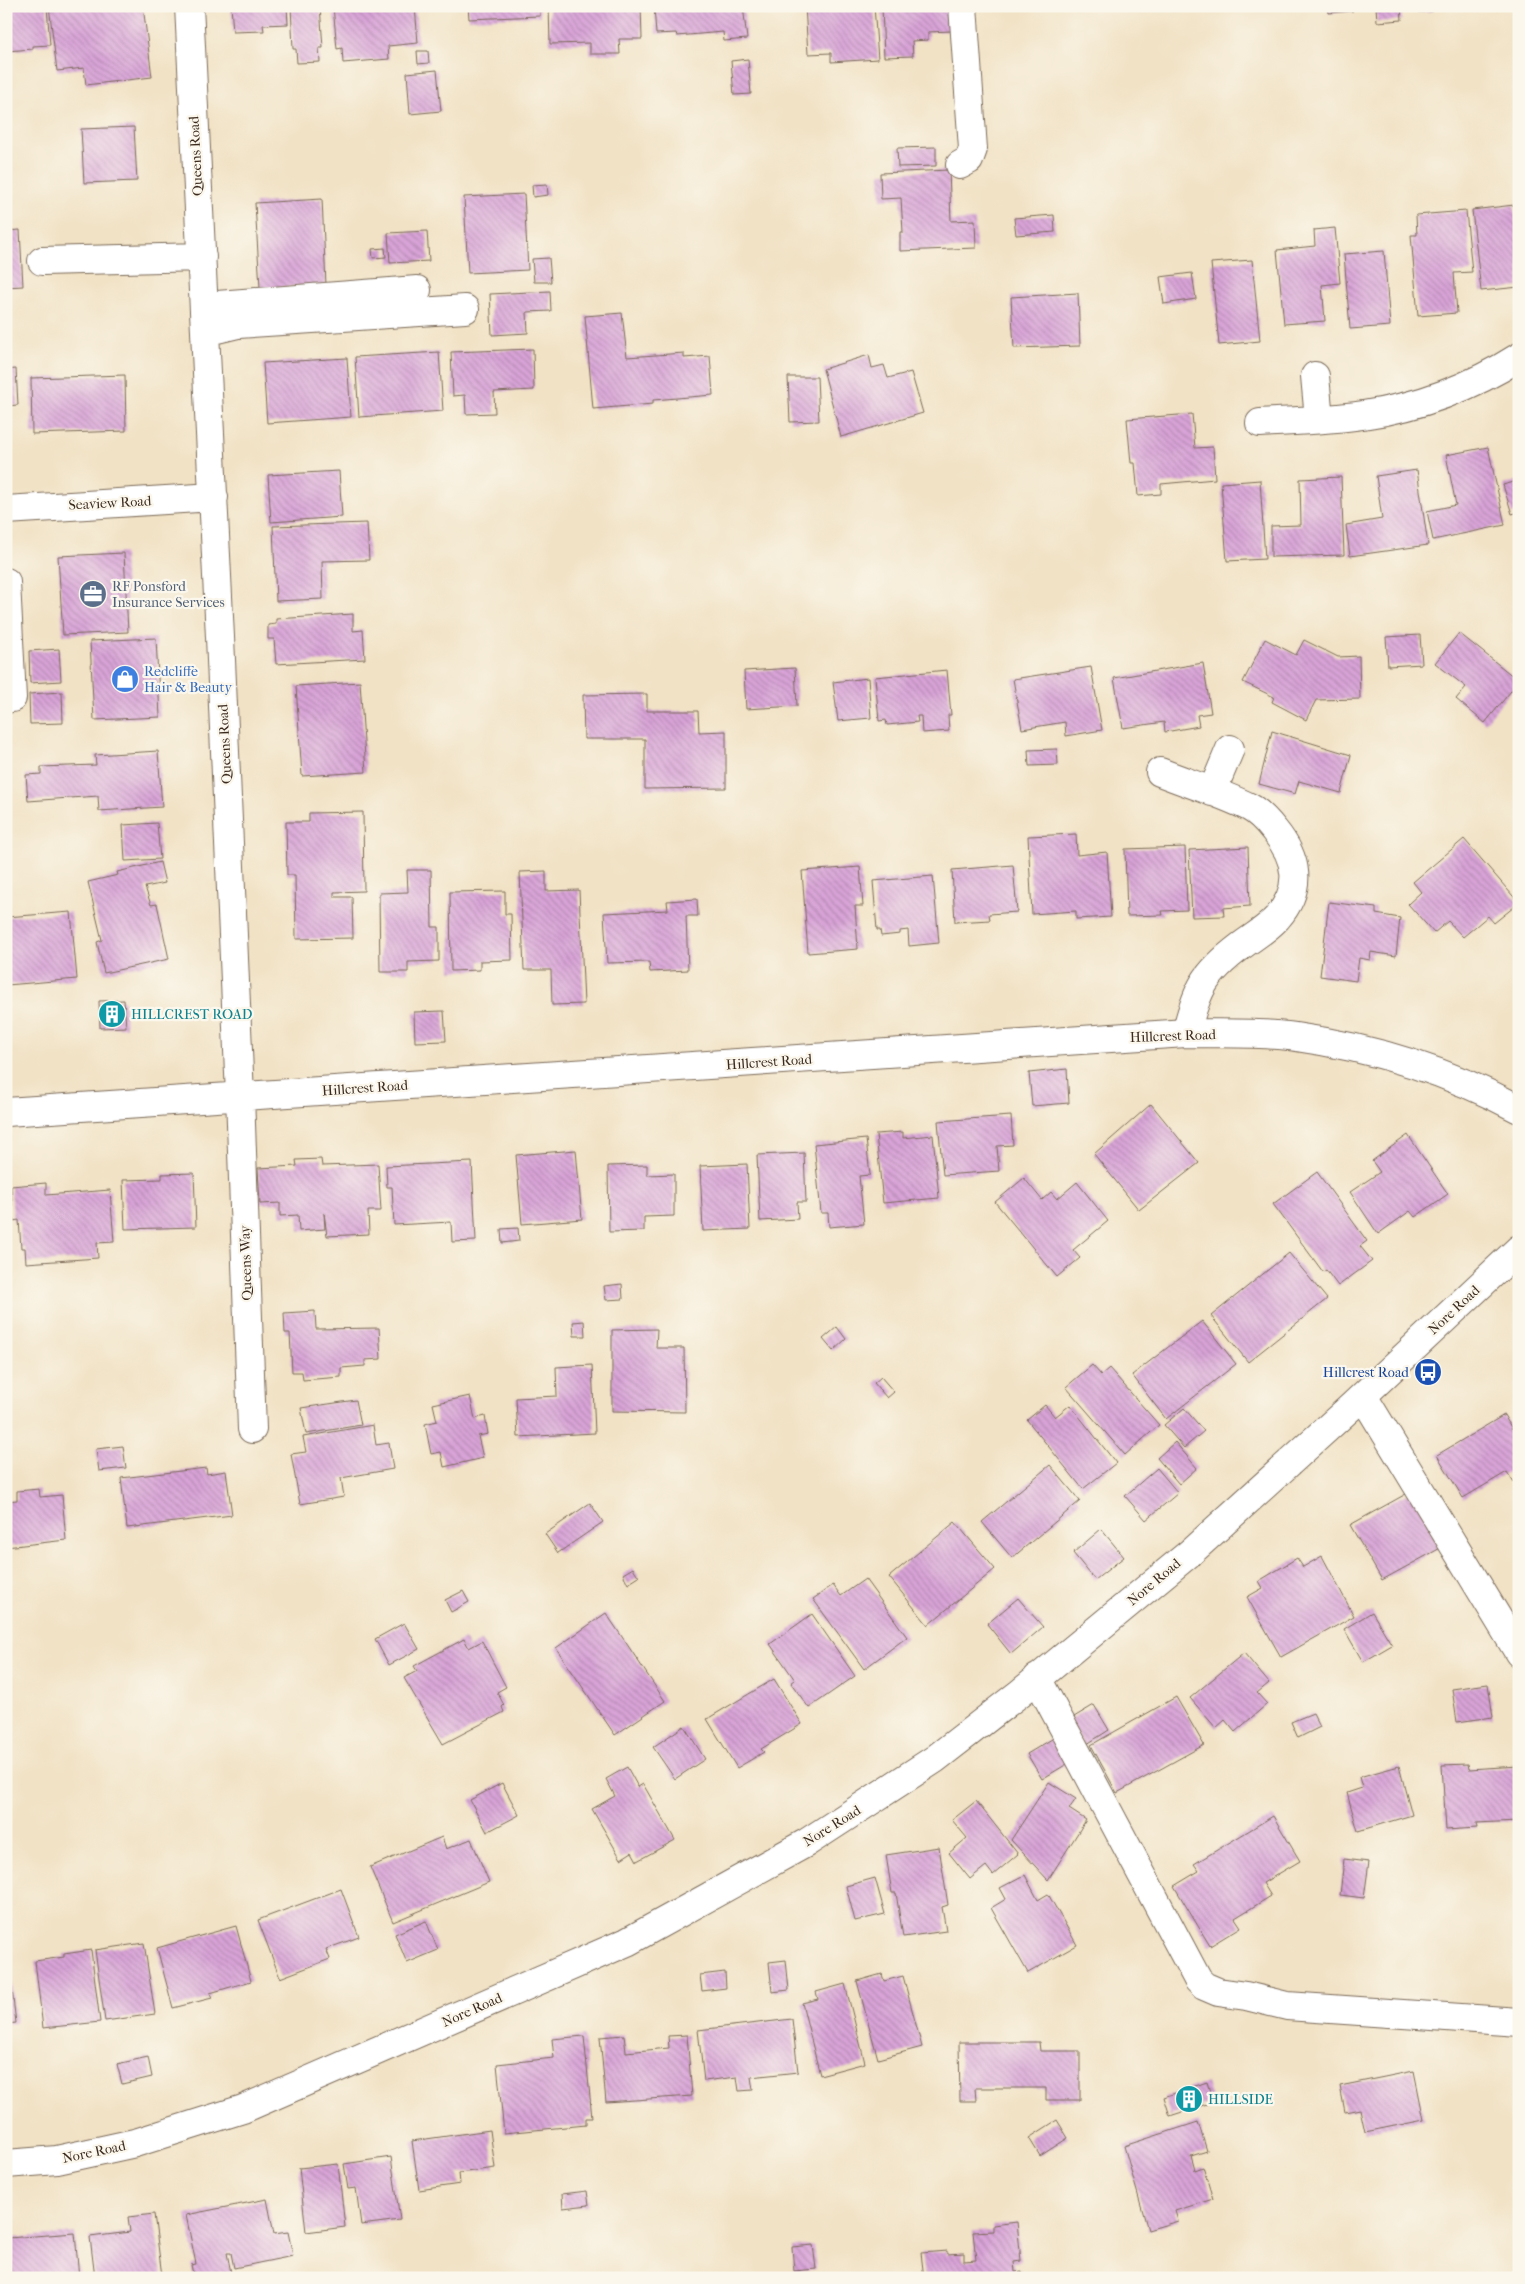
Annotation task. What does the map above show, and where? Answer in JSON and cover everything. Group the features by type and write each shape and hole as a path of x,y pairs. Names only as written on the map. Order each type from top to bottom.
{"street":[{"name":"Queens Road","path":"189,6 214,497 240,1096"},
{"path":"960,165 969,160 973,149 963,6"},
{"path":"42,261 202,257"},
{"path":"204,306 417,290"},
{"path":"205,332 238,324 465,309"},
{"path":"1260,423 1362,415 1417,402 1476,381 1519,357"},
{"path":"1315,376 1319,418"},
{"name":"Seaview Road","path":"6,510 214,497"},
{"path":"6,582 12,698 6,699"},
{"path":"1212,792 1230,749"},
{"path":"1160,772 1250,807 1266,820 1288,850 1294,869 1294,888 1277,918 1226,958 1204,982 1194,999 1186,1033"},
{"name":"Hillcrest Road","path":"6,1112 1186,1033 1295,1037 1385,1054 1455,1079 1519,1110"},
{"name":"Queens Way","path":"240,1096 252,1429"},
{"name":"Nore Road","path":"6,2164 57,2160 135,2143 243,2109 627,1942 814,1837 935,1759 1190,1552 1363,1396 1519,1249"},
{"path":"1363,1396 1518,1653"},
{"path":"1037,1678 1204,1986 1218,1992 1246,1996 1287,2006 1519,2022"}],"building":[{"path":"6,6 47,7 50,45 33,46 33,49 6,51"},
{"path":"49,6 143,6 152,77 86,85 84,68 57,71"},
{"path":"231,6 287,6 288,24 263,25 264,31 233,32"},
{"path":"291,6 320,6 323,48 319,48 320,62 297,63 296,49 293,49"},
{"path":"333,6 415,6 418,43 388,46 389,59 343,63 342,48 337,49"},
{"path":"468,6 540,6 540,16 469,19"},
{"path":"549,6 641,6 642,39 619,39 620,54 590,54 590,43 550,44"},
{"path":"654,6 743,6 747,39 724,41 723,32 677,36 676,33 656,34"},
{"path":"805,6 874,6 878,59 831,62 831,53 808,54"},
{"path":"882,6 951,6 952,31 928,32 928,40 912,41 913,56 884,57"},
{"path":"1328,6 1352,6 1353,11 1329,13"},
{"path":"1376,6 1401,6 1402,20 1377,22"},
{"path":"1418,6 1433,6 1433,11 1419,12"},
{"path":"417,51 428,51 429,63 418,64"},
{"path":"748,59 751,94 734,95 731,61"},
{"path":"437,70 441,111 410,114 407,73"},
{"path":"134,127 137,181 84,183 81,129"},
{"path":"936,147 936,166 898,167 897,148"},
{"path":"949,170 951,221 975,220 976,248 900,251 900,232 903,232 901,198 881,199 880,173"},
{"path":"547,184 548,195 533,197 532,185"},
{"path":"524,194 528,270 468,273 464,197"},
{"path":"322,199 326,285 260,288 255,203"},
{"path":"1514,205 1519,255 1519,287 1481,291 1472,210"},
{"path":"1466,211 1472,272 1454,273 1457,313 1418,316 1411,235 1417,235 1416,215"},
{"path":"1054,215 1055,232 1016,235 1014,218"},
{"path":"1335,228 1340,283 1322,285 1325,321 1284,324 1277,250 1315,246 1314,230"},
{"path":"20,230 23,286 6,287 6,231"},
{"path":"427,231 429,261 390,263 388,233"},
{"path":"385,248 386,257 373,258 372,249"},
{"path":"1384,251 1390,326 1350,329 1344,254"},
{"path":"549,258 551,282 534,282 532,259"},
{"path":"1252,260 1260,341 1219,345 1211,263"},
{"path":"1192,273 1196,299 1164,304 1160,277"},
{"path":"550,291 551,311 527,312 528,333 492,335 490,294"},
{"path":"1078,293 1080,346 1014,348 1011,297"},
{"path":"622,313 627,357 684,353 684,358 710,356 713,395 653,400 653,404 593,409 585,316"},
{"path":"533,349 534,390 494,392 495,413 466,414 465,395 453,396 451,352"},
{"path":"439,352 443,411 359,417 355,357"},
{"path":"869,355 872,368 884,365 888,378 911,372 923,413 841,437 823,369"},
{"path":"347,358 351,417 267,423 263,363"},
{"path":"16,369 18,405 6,406 6,370"},
{"path":"125,375 126,431 32,434 31,378"},
{"path":"788,377 817,377 819,421 790,422"},
{"path":"1192,414 1195,448 1213,447 1215,479 1161,484 1161,494 1138,496 1135,463 1131,463 1127,419"},
{"path":"1488,447 1505,525 1433,540 1427,511 1456,505 1446,455"},
{"path":"1417,470 1428,545 1350,556 1346,525 1382,519 1376,476"},
{"path":"339,471 342,517 271,522 268,475"},
{"path":"1341,477 1344,555 1271,557 1271,526 1301,525 1300,479"},
{"path":"1260,480 1265,559 1227,561 1221,483"},
{"path":"1519,480 1519,512 1512,514 1503,485"},
{"path":"367,523 369,560 322,561 323,599 276,601 273,526"},
{"name":"RF Ponsford Insurance Services","path":"124,553 128,632 63,635 58,556"},
{"path":"353,614 353,631 363,630 365,659 276,664 274,639 268,639 268,625 276,624 276,619"},
{"path":"1459,633 1519,681 1485,723 1456,699 1466,687 1435,663"},
{"path":"1420,635 1422,664 1388,666 1386,637"},
{"name":"Redcliffe Hair & Beauty","path":"156,638 160,717 94,720 90,641"},
{"path":"1265,639 1296,655 1304,640 1338,657 1359,656 1360,699 1316,700 1306,720 1272,702 1274,697 1243,682"},
{"path":"59,649 61,681 30,683 29,651"},
{"path":"1203,663 1211,713 1197,715 1199,726 1165,732 1164,722 1123,728 1114,678"},
{"path":"1091,667 1102,730 1066,736 1065,722 1022,729 1013,679"},
{"path":"795,668 797,706 746,709 744,671"},
{"path":"947,670 951,715 948,715 949,731 922,733 921,716 917,716 918,722 887,725 886,720 879,721 875,677"},
{"path":"868,678 871,718 838,721 833,682"},
{"path":"360,682 366,772 302,776 296,686"},
{"path":"62,692 63,723 30,724 29,694"},
{"path":"647,694 647,711 698,711 699,732 726,731 726,788 645,789 645,739 584,739 583,695"},
{"path":"1272,731 1351,755 1341,793 1299,781 1295,794 1259,784"},
{"path":"1057,749 1058,765 1029,766 1028,750"},
{"path":"158,751 162,807 99,811 98,796 28,801 26,775 41,774 41,767 96,765 95,755"},
{"path":"363,812 364,891 334,892 334,897 352,897 353,938 296,939 295,875 287,875 286,822 309,822 309,813"},
{"path":"157,823 160,859 125,861 123,825"},
{"path":"1076,834 1077,855 1107,852 1111,917 1076,919 1076,911 1032,914 1028,836"},
{"path":"1464,839 1519,903 1494,923 1488,916 1463,937 1448,921 1434,933 1408,904 1421,892 1413,882"},
{"path":"1185,847 1187,910 1162,911 1163,915 1127,916 1125,849"},
{"path":"1248,847 1250,906 1223,908 1224,916 1192,917 1189,850"},
{"path":"160,862 165,883 145,887 151,905 157,904 169,959 104,973 97,942 102,940 88,882 118,875 117,872"},
{"path":"1013,865 1017,912 989,914 990,920 955,922 952,870"},
{"path":"860,867 863,906 855,906 858,949 808,953 802,871"},
{"path":"407,870 431,870 432,927 439,927 439,961 408,962 408,972 380,972 379,893 408,892"},
{"path":"546,871 546,891 579,890 584,1004 552,1005 551,970 524,970 520,872"},
{"path":"933,876 939,943 909,946 908,930 900,931 900,934 881,936 880,930 877,930 873,881"},
{"path":"505,891 505,914 511,914 512,960 480,961 480,970 451,971 450,892"},
{"path":"697,899 698,916 686,916 688,970 650,972 649,962 607,963 604,913 668,910 667,901"},
{"path":"1329,902 1376,908 1376,914 1400,918 1396,956 1371,952 1370,960 1359,958 1356,981 1320,976"},
{"path":"71,912 77,979 7,985 6,917"},
{"name":"HILLCREST ROAD","path":"124,1000 126,1027 100,1028 99,1001"},
{"path":"444,1011 446,1041 415,1042 414,1012"},
{"path":"1067,1069 1069,1103 1032,1106 1029,1073"},
{"path":"1151,1104 1199,1163 1139,1210 1094,1154"},
{"path":"1011,1116 1013,1145 997,1146 999,1171 943,1175 938,1121"},
{"path":"903,1132 903,1138 933,1135 939,1198 883,1203 876,1134"},
{"path":"1408,1135 1448,1194 1415,1217 1410,1211 1378,1234 1350,1192 1380,1172 1372,1161"},
{"path":"866,1139 870,1175 859,1176 864,1224 829,1227 828,1213 821,1213 814,1144"},
{"path":"576,1150 582,1219 522,1224 516,1155"},
{"path":"804,1153 806,1202 797,1202 798,1219 760,1221 757,1155"},
{"path":"321,1159 322,1166 378,1164 381,1211 368,1211 369,1234 327,1236 324,1213 325,1229 299,1231 298,1215 280,1216 280,1203 260,1204 258,1168 297,1166 296,1160"},
{"path":"472,1162 476,1241 452,1242 451,1222 394,1225 392,1187 387,1187 386,1166"},
{"path":"747,1164 750,1229 703,1231 700,1166"},
{"path":"647,1165 647,1175 674,1174 674,1216 644,1217 644,1231 609,1232 608,1166"},
{"path":"1317,1172 1367,1241 1360,1246 1372,1261 1338,1286 1326,1270 1323,1272 1273,1204"},
{"path":"194,1173 196,1227 125,1229 123,1180 162,1179 162,1174"},
{"path":"1024,1178 1042,1200 1051,1192 1057,1199 1077,1182 1108,1221 1073,1250 1080,1258 1057,1277 995,1202"},
{"path":"46,1183 46,1195 110,1190 114,1242 97,1243 98,1258 26,1263 25,1248 21,1248 19,1220 13,1221 11,1186"},
{"path":"518,1228 519,1241 502,1243 501,1229"},
{"path":"1289,1253 1327,1299 1248,1362 1211,1316"},
{"path":"622,1284 623,1299 606,1300 604,1286"},
{"path":"315,1311 316,1329 379,1328 381,1359 365,1360 365,1366 341,1368 341,1377 303,1380 302,1372 292,1372 290,1333 285,1333 284,1313"},
{"path":"584,1321 585,1336 574,1336 573,1322"},
{"path":"1202,1321 1236,1364 1166,1419 1132,1375"},
{"path":"837,1327 846,1339 833,1351 823,1339"},
{"path":"657,1329 656,1348 684,1348 685,1412 612,1411 612,1330"},
{"path":"592,1365 595,1433 518,1437 516,1398 557,1396 556,1367"},
{"path":"1092,1365 1101,1375 1109,1368 1159,1425 1125,1455 1066,1387"},
{"path":"881,1377 894,1392 887,1398 874,1383"},
{"path":"470,1396 475,1419 485,1416 488,1434 478,1436 483,1458 444,1467 441,1452 431,1454 425,1424 437,1421 433,1404"},
{"path":"356,1400 361,1425 306,1434 301,1408"},
{"path":"1045,1405 1055,1417 1070,1405 1116,1463 1083,1489 1027,1420"},
{"path":"1184,1408 1204,1431 1184,1448 1164,1425"},
{"path":"1504,1415 1512,1429 1519,1425 1519,1481 1514,1483 1507,1472 1463,1498 1437,1455"},
{"path":"373,1425 376,1445 389,1443 393,1469 341,1478 344,1497 300,1504 291,1454 306,1452 303,1437"},
{"path":"1175,1442 1197,1468 1179,1484 1157,1458"},
{"path":"123,1446 126,1468 99,1471 96,1449"},
{"path":"1050,1465 1080,1501 1012,1558 982,1522"},
{"path":"206,1468 207,1474 226,1471 232,1515 127,1528 121,1478"},
{"path":"1157,1468 1178,1493 1146,1520 1125,1496"},
{"path":"39,1489 40,1497 62,1495 66,1540 6,1547 6,1501 17,1500 17,1491"},
{"path":"1415,1489 1446,1545 1382,1580 1350,1525"},
{"path":"590,1503 603,1522 558,1553 545,1534"},
{"path":"955,1522 995,1569 928,1625 889,1577"},
{"path":"1101,1529 1124,1557 1095,1580 1073,1553"},
{"path":"1322,1556 1354,1616 1281,1657 1247,1597 1263,1588 1259,1581 1297,1558 1303,1567"},
{"path":"633,1568 639,1577 628,1584 623,1574"},
{"path":"865,1579 907,1637 864,1669 813,1599 833,1585 841,1596"},
{"path":"463,1591 469,1602 451,1612 445,1600"},
{"path":"1018,1598 1043,1627 1011,1654 987,1624"},
{"path":"1372,1612 1392,1645 1363,1662 1344,1629"},
{"path":"606,1613 665,1701 615,1735 556,1648"},
{"path":"812,1614 855,1676 809,1708 791,1683 795,1680 770,1644"},
{"path":"404,1623 419,1649 389,1665 375,1639"},
{"path":"464,1639 469,1648 482,1641 506,1687 497,1692 504,1705 502,1707 504,1712 443,1744 404,1678 417,1671 414,1666"},
{"path":"1244,1653 1269,1683 1257,1693 1267,1704 1235,1732 1225,1720 1216,1728 1190,1698"},
{"path":"774,1679 802,1724 761,1749 764,1752 737,1768 707,1719"},
{"path":"1488,1684 1493,1717 1457,1722 1452,1689"},
{"path":"1176,1697 1204,1745 1117,1793 1091,1745"},
{"path":"1094,1705 1109,1730 1084,1746 1069,1720"},
{"path":"1313,1713 1320,1727 1298,1738 1291,1722"},
{"path":"684,1726 705,1759 675,1779 653,1747"},
{"path":"1057,1736 1072,1761 1042,1779 1027,1754"},
{"path":"1468,1764 1469,1769 1519,1766 1519,1821 1476,1823 1477,1828 1446,1830 1442,1765"},
{"path":"1399,1766 1412,1815 1358,1831 1347,1793 1362,1788 1359,1777"},
{"path":"627,1767 638,1787 643,1784 675,1840 637,1861 632,1852 621,1859 592,1809 615,1796 606,1779"},
{"path":"1049,1782 1076,1799 1069,1809 1086,1820 1048,1880 1011,1840"},
{"path":"502,1783 519,1815 487,1832 470,1800"},
{"path":"976,1801 1018,1854 993,1875 986,1866 970,1879 949,1853 967,1838 952,1820"},
{"path":"1273,1816 1300,1861 1263,1883 1271,1896 1235,1918 1241,1927 1210,1946 1174,1886 1199,1871 1194,1864"},
{"path":"442,1837 446,1849 471,1839 489,1882 393,1922 370,1867"},
{"path":"939,1847 948,1905 942,1907 946,1931 903,1937 896,1893 892,1893 886,1855"},
{"path":"1344,1859 1369,1862 1364,1898 1340,1895"},
{"path":"1025,1875 1038,1900 1048,1894 1077,1945 1028,1973 991,1908 1006,1899 1000,1888"},
{"path":"875,1878 885,1914 855,1921 846,1886"},
{"path":"341,1889 359,1937 326,1949 330,1959 280,1978 258,1920"},
{"path":"426,1921 438,1950 407,1963 395,1934"},
{"path":"236,1926 251,1981 210,1993 212,1998 173,2008 157,1948"},
{"path":"144,1943 155,2014 105,2021 95,1950"},
{"path":"91,1950 100,2022 43,2028 35,1961 64,1957 64,1954"},
{"path":"786,1960 789,1990 772,1992 769,1962"},
{"path":"725,1972 726,1988 702,1991 700,1975"},
{"path":"882,1974 884,1981 903,1976 922,2047 878,2059 857,1981"},
{"path":"6,1982 11,1982 16,2023 6,2024"},
{"path":"845,1984 865,2063 820,2075 802,2003 818,1999 816,1992"},
{"path":"792,2019 798,2072 751,2077 753,2090 739,2091 737,2077 704,2081 698,2030"},
{"path":"624,2035 626,2052 669,2048 668,2036 687,2035 692,2096 606,2102 600,2037"},
{"path":"584,2036 592,2118 586,2118 586,2125 504,2133 497,2064 554,2058 552,2039"},
{"path":"959,2042 1039,2042 1040,2051 1080,2051 1080,2100 1046,2100 1046,2088 975,2088 976,2101 960,2101"},
{"path":"148,2057 152,2077 122,2084 117,2064"},
{"path":"1414,2071 1424,2120 1365,2132 1360,2109 1345,2112 1340,2086"},
{"name":"HILLSIDE","path":"1207,2082 1213,2102 1170,2116 1164,2097"},
{"path":"1515,2107 1519,2107 1519,2126 1518,2126"},
{"path":"1057,2120 1068,2138 1040,2156 1029,2138"},
{"path":"1198,2122 1207,2151 1191,2156 1195,2170 1203,2167 1213,2199 1175,2211 1178,2221 1148,2230 1124,2146"},
{"path":"490,2130 495,2168 459,2173 460,2184 419,2190 412,2141"},
{"path":"391,2157 400,2220 361,2225 356,2188 348,2189 344,2164"},
{"path":"338,2164 345,2227 306,2232 299,2168"},
{"path":"587,2191 589,2205 563,2208 562,2194"},
{"path":"267,2199 274,2234 288,2232 293,2256 234,2268 231,2253 227,2253 232,2278 194,2278 191,2265 196,2264 186,2215"},
{"path":"154,2214 162,2276 95,2278 90,2237 130,2232 128,2217"},
{"path":"1017,2222 1021,2261 1014,2262 1015,2272 1022,2271 1022,2278 924,2278 921,2253 947,2251 947,2254 964,2253 964,2261 976,2260 973,2232 993,2231 993,2225"},
{"path":"75,2233 79,2278 11,2278 8,2238"},
{"path":"813,2245 816,2269 794,2271 792,2247"}],"place":[{"name":"RF Ponsford Insurance Services","path":"93,594"},
{"name":"Redcliffe Hair & Beauty","path":"125,679"},
{"name":"HILLCREST ROAD","path":"112,1014"},
{"name":"Hillcrest Road","path":"1428,1372"},
{"name":"HILLSIDE","path":"1189,2099"}]}
